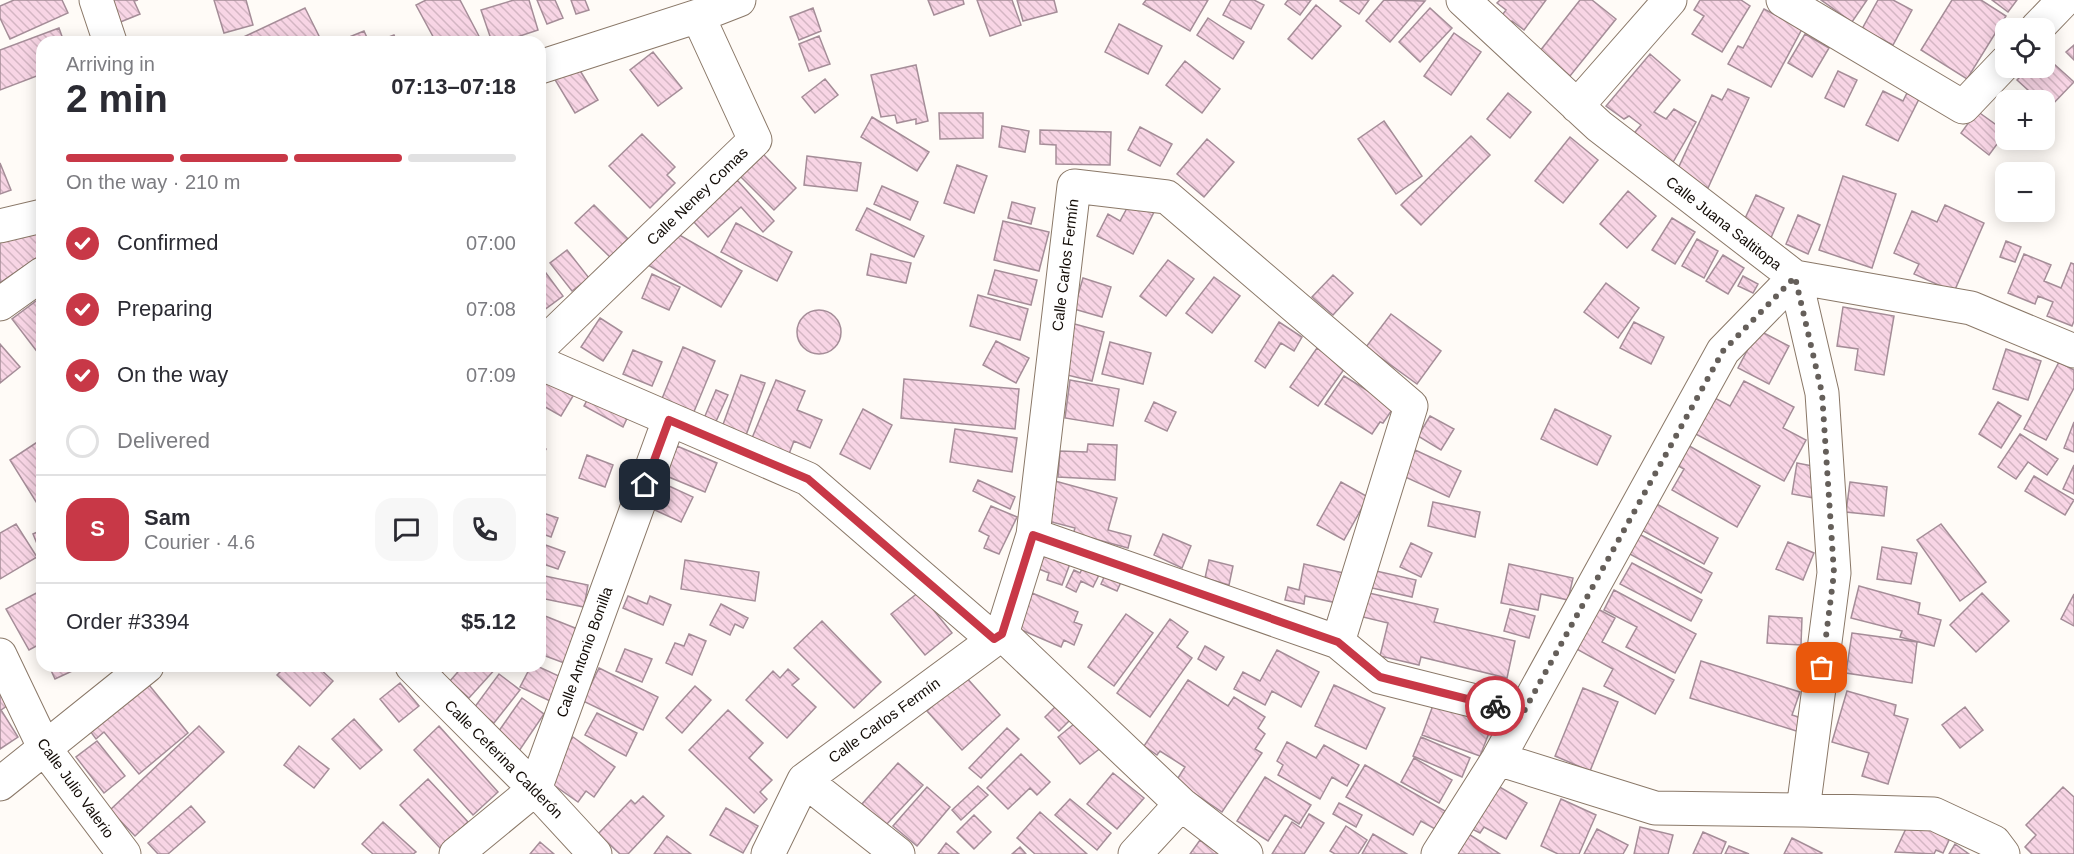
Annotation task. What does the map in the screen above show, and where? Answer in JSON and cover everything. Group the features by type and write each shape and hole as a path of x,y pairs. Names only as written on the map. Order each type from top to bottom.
{"street":[{"path":"96,0 108,36"},
{"path":"546,65 698,16 739,0"},
{"name":"Calle Juana Saltitopa","path":"1463,0 1599,126 1795,277 1971,308 2074,351"},
{"path":"1577,106 1670,0"},
{"path":"1783,0 1963,107 1995,74"},
{"path":"2047,18 2064,0"},
{"name":"Calle Neney Comas","path":"546,340 755,140 698,16"},
{"name":"Calle Carlos Fermín","path":"768,854 804,780 998,637 1033,535 1074,186 1167,197 1411,406 1338,642"},
{"path":"0,225 36,217"},
{"path":"1438,854 1498,759 1723,351 1795,277"},
{"path":"1795,277 1822,393 1834,573 1803,810"},
{"path":"0,304 36,278"},
{"path":"546,366 808,479 998,637 1181,804 1246,854"},
{"name":"Calle Antonio Bonilla","path":"535,789 669,420"},
{"path":"1033,535 1338,642 1380,677 1523,713"},
{"name":"Calle Julio Valerio","path":"0,655 45,749 124,854"},
{"path":"0,784 140,672"},
{"name":"Calle Ceferina Calderón","path":"418,672 535,789 596,854"},
{"path":"1498,759 1655,808 1934,814 1994,843 2003,854"},
{"path":"804,780 898,854"},
{"path":"456,854 535,789"},
{"path":"1135,854 1181,804"}],"building":[{"path":"14,0 62,0 68,13 10,39 0,18 0,6"},
{"path":"108,0 138,0 134,1 140,14 118,23"},
{"path":"214,0 246,0 253,25 224,33"},
{"path":"426,0 460,0 479,36 433,36 416,5"},
{"path":"514,0 529,0 538,30 520,36 490,36 481,10"},
{"path":"537,0 555,0 563,18 547,24"},
{"path":"571,0 585,0 589,10 576,14"},
{"path":"928,0 963,0 964,4 934,15"},
{"path":"977,0 1012,0 1021,25 990,36"},
{"path":"1017,0 1054,0 1057,12 1023,21"},
{"path":"1146,0 1208,0 1190,31 1143,4"},
{"path":"1231,0 1254,0 1264,5 1251,29 1223,15"},
{"path":"1288,0 1311,0 1300,15 1285,4"},
{"path":"1341,0 1369,0 1359,14"},
{"path":"1384,0 1425,1 1390,42 1366,21"},
{"path":"1500,0 1546,0 1524,30 1512,21 1509,25 1500,18 1506,10 1497,3"},
{"path":"1580,0 1592,0 1616,19 1570,76 1540,51"},
{"path":"1700,0 1741,0 1750,6 1722,52 1692,34 1704,16 1694,10"},
{"path":"1821,0 1867,0 1852,22"},
{"path":"1878,0 1893,0 1912,10 1893,45 1862,29"},
{"path":"1952,0 1981,0 2006,16 1995,18 1995,34 1967,79 1921,50"},
{"path":"1992,0 2017,0 2008,12"},
{"path":"1316,5 1341,26 1312,59 1288,39"},
{"path":"305,8 319,36 246,36"},
{"path":"813,8 821,31 799,40 790,17"},
{"path":"1430,8 1452,28 1420,62 1399,42"},
{"path":"1764,9 1802,29 1771,87 1728,64 1738,46 1743,48"},
{"path":"1208,18 1244,42 1233,59 1197,35"},
{"path":"1119,24 1162,46 1148,74 1105,52"},
{"path":"59,28 62,36 38,36"},
{"path":"364,31 366,36 352,36"},
{"path":"1454,33 1481,52 1451,95 1424,76"},
{"path":"1805,34 1829,48 1812,77 1788,63"},
{"path":"819,36 830,64 809,71 799,44"},
{"path":"36,37 36,76 0,90 0,50"},
{"path":"2074,45 2074,60 2066,52"},
{"path":"653,52 682,88 658,106 630,70"},
{"path":"1650,54 1680,80 1654,112 1666,119 1674,109 1696,122 1672,164 1630,138 1641,125 1629,116 1624,119 1606,106"},
{"path":"1185,61 1220,89 1202,113 1166,85"},
{"path":"576,64 598,100 575,113 554,78"},
{"path":"916,65 928,121 916,124 916,119 897,123 895,115 881,117 871,75"},
{"path":"2055,65 2074,82 2055,102 2055,90 2028,90 2017,80 2019,78 2055,78"},
{"path":"1838,71 1857,80 1844,107 1825,98"},
{"path":"825,79 838,95 815,113 802,97"},
{"path":"1728,89 1749,98 1708,188 1676,173 1712,95 1722,100"},
{"path":"1883,91 1903,101 1907,93 1919,99 1898,141 1866,125"},
{"path":"1508,93 1531,112 1510,138 1487,119"},
{"path":"1977,111 1995,124 1995,147 1989,155 1961,133"},
{"path":"939,113 983,113 983,138 940,139"},
{"path":"872,117 929,152 917,171 861,137"},
{"path":"1384,121 1422,176 1396,194 1358,139"},
{"path":"1002,126 1029,131 1025,152 999,147"},
{"path":"1140,127 1172,144 1160,166 1128,150"},
{"path":"1040,130 1111,132 1110,165 1056,164 1056,145 1040,144"},
{"path":"642,134 675,167 667,175 675,183 650,208 609,166"},
{"path":"1471,136 1490,155 1421,225 1401,205"},
{"path":"1570,137 1598,160 1563,203 1535,181"},
{"path":"1207,139 1234,162 1204,197 1177,174"},
{"path":"763,154 796,188 774,210 740,176"},
{"path":"807,156 861,163 857,191 804,185"},
{"path":"0,163 11,190 0,194"},
{"path":"957,165 987,176 974,213 944,203"},
{"path":"1843,176 1896,194 1872,268 1819,250"},
{"path":"737,180 774,221 763,232 741,207 708,237 693,221"},
{"path":"882,186 918,202 910,220 874,204"},
{"path":"1628,191 1656,216 1627,248 1600,224"},
{"path":"1756,195 1784,208 1770,240 1741,227"},
{"path":"1132,199 1155,210 1133,254 1097,236 1108,214 1120,221"},
{"path":"1012,202 1035,208 1031,224 1008,218"},
{"path":"594,205 628,239 610,257 575,223"},
{"path":"1945,205 1984,223 1954,292 1914,274 1919,264 1894,253 1912,211 1937,222"},
{"path":"867,208 924,236 914,257 856,230"},
{"path":"1798,215 1820,225 1808,254 1786,244"},
{"path":"1672,218 1695,232 1675,264 1652,250"},
{"path":"1003,221 1049,232 1039,271 994,260"},
{"path":"736,223 792,252 777,281 721,252"},
{"path":"669,229 742,271 721,307 648,265"},
{"path":"36,230 36,258 0,283 0,238"},
{"path":"1697,239 1718,251 1704,278 1682,266"},
{"path":"2006,241 2021,247 2015,262 2000,257"},
{"path":"567,250 589,278 572,291 550,263"},
{"path":"871,254 911,263 906,283 867,275"},
{"path":"2024,254 2051,265 2044,281 2061,288 2071,263 2074,264 2074,321 2072,326 2047,316 2053,302 2038,296 2035,304 2008,293"},
{"path":"1723,255 1744,268 1728,294 1706,281"},
{"path":"1168,260 1194,279 1166,316 1140,296"},
{"path":"995,270 1037,280 1031,305 988,294"},
{"path":"546,273 563,296 546,309"},
{"path":"652,274 680,287 669,310 642,298"},
{"path":"1333,275 1353,293 1333,315 1312,297"},
{"path":"1743,276 1758,284 1753,293 1738,286"},
{"path":"1214,277 1240,296 1212,333 1186,313"},
{"path":"1083,278 1111,287 1102,317 1074,309"},
{"path":"1606,283 1639,308 1618,338 1584,312"},
{"path":"978,295 1028,309 1020,340 970,326"},
{"path":"36,301 36,350 12,319"},
{"path":"1843,307 1894,316 1884,375 1855,370 1858,349 1837,346"},
{"path":"819,310 834,317 841,332 834,347 819,354 804,347 797,332 804,317"},
{"path":"1391,314 1441,351 1417,384 1366,347"},
{"path":"600,318 622,332 603,361 581,347"},
{"path":"1279,322 1302,337 1294,351 1281,343 1265,368 1255,361"},
{"path":"1634,322 1664,337 1651,364 1620,348"},
{"path":"1071,323 1104,332 1092,381 1059,373"},
{"path":"1758,330 1789,346 1769,384 1738,368"},
{"path":"996,341 1029,358 1016,383 983,365"},
{"path":"1110,342 1151,353 1143,384 1102,374"},
{"path":"0,344 20,367 0,383"},
{"path":"683,347 715,361 693,414 661,401"},
{"path":"1317,348 1345,368 1318,406 1290,387"},
{"path":"2006,349 2041,361 2028,400 1993,389"},
{"path":"633,350 662,362 652,386 623,374"},
{"path":"2059,362 2074,370 2074,388 2046,440 2024,429"},
{"path":"741,375 765,383 745,438 721,430"},
{"path":"1344,376 1394,407 1372,434 1325,404"},
{"path":"904,379 1019,389 1015,429 901,418"},
{"path":"776,380 805,391 797,410 822,420 810,448 794,441 789,454 752,438"},
{"path":"1070,380 1119,389 1113,426 1065,418"},
{"path":"546,381 573,396 561,416 546,407"},
{"path":"1744,381 1794,407 1783,428 1806,440 1784,481 1690,431 1709,395 1730,406"},
{"path":"716,390 728,395 713,428 702,423"},
{"path":"592,391 630,412 623,427 584,406"},
{"path":"1154,402 1176,412 1167,431 1145,421"},
{"path":"1998,402 2021,416 2001,448 1979,434"},
{"path":"863,409 892,425 870,469 840,454"},
{"path":"1555,409 1611,436 1597,465 1541,439"},
{"path":"1430,416 1454,429 1441,450 1418,436"},
{"path":"2074,422 2074,452 2064,448"},
{"path":"955,429 1017,438 1012,472 950,462"},
{"path":"2020,434 2058,459 2047,475 2028,462 2016,479 1998,467"},
{"path":"36,443 36,502 10,460"},
{"path":"1684,443 1760,486 1737,527 1672,490 1684,469 1673,463"},
{"path":"1088,444 1117,445 1115,480 1058,477 1060,451 1087,452"},
{"path":"677,446 717,463 705,492 664,475"},
{"path":"1415,450 1461,471 1449,497 1403,476"},
{"path":"587,455 613,465 605,487 579,478"},
{"path":"1797,463 1818,467 1814,498 1792,494"},
{"path":"2074,465 2074,494 2063,489"},
{"path":"2034,476 2074,500 2065,515 2025,491"},
{"path":"978,480 1015,497 1010,509 973,491"},
{"path":"658,481 693,497 681,522 646,506"},
{"path":"1055,481 1117,498 1108,530 1131,536 1128,548 1084,536 1072,538 1075,528 1044,520"},
{"path":"1341,482 1368,497 1344,540 1317,525"},
{"path":"1850,482 1887,487 1884,516 1846,512"},
{"path":"1433,502 1480,512 1475,537 1428,526"},
{"path":"1653,502 1718,538 1704,564 1638,528"},
{"path":"991,506 1017,517 999,554 984,548 989,536 979,531"},
{"path":"546,514 558,518 551,537 546,535"},
{"path":"16,524 36,558 0,579 0,533"},
{"path":"1941,524 1986,582 1960,601 1917,540"},
{"path":"1163,534 1191,546 1182,568 1154,555"},
{"path":"1639,534 1712,573 1701,593 1628,553"},
{"path":"1788,542 1814,553 1803,580 1776,569"},
{"path":"1411,543 1432,553 1421,577 1400,567"},
{"path":"546,545 565,552 558,569 546,565"},
{"path":"1882,547 1917,553 1911,584 1877,579"},
{"path":"1045,552 1071,561 1062,585 1047,580 1049,573 1039,569"},
{"path":"1087,559 1103,567 1093,587 1081,581 1076,592 1066,587 1074,570 1080,573"},
{"path":"685,560 759,572 755,601 681,589"},
{"path":"1209,560 1233,566 1229,585 1205,578"},
{"path":"1632,563 1702,600 1691,621 1620,584"},
{"path":"1304,564 1344,573 1337,603 1305,596 1304,604 1285,600 1288,587 1299,590"},
{"path":"1509,564 1573,578 1568,600 1541,594 1538,610 1501,603"},
{"path":"1109,566 1125,573 1117,591 1101,584"},
{"path":"1376,571 1416,580 1412,597 1372,588"},
{"path":"546,576 588,585 584,607 546,599"},
{"path":"1859,586 1920,603 1918,614 1941,620 1934,646 1900,637 1902,631 1851,618"},
{"path":"1614,590 1696,634 1675,673 1626,647 1637,627 1604,610"},
{"path":"919,592 952,633 925,655 891,614"},
{"path":"36,593 36,646 29,650 6,609"},
{"path":"1032,593 1078,612 1074,622 1082,625 1074,645 1064,640 1061,647 1017,628"},
{"path":"1369,593 1438,609 1434,622 1515,641 1507,678 1421,657 1419,665 1380,656 1388,623 1363,617"},
{"path":"1982,593 2009,621 1976,652 1950,625"},
{"path":"2074,594 2074,626 2061,619"},
{"path":"628,596 647,604 650,596 671,605 663,625 623,608"},
{"path":"721,604 748,618 743,628 735,624 730,635 710,625"},
{"path":"1594,607 1615,618 1602,642 1674,680 1655,714 1604,686 1613,669 1573,647"},
{"path":"1510,609 1535,616 1529,638 1504,631"},
{"path":"1126,614 1153,633 1114,686 1088,667"},
{"path":"546,616 580,630 567,664 546,656"},
{"path":"1769,616 1802,618 1801,645 1767,643"},
{"path":"1170,619 1188,632 1177,647 1192,658 1150,717 1117,693"},
{"path":"822,621 881,682 854,708 794,648"},
{"path":"1852,633 1917,642 1912,683 1846,673"},
{"path":"689,634 706,641 692,675 666,663 675,643 684,646"},
{"path":"1205,646 1224,657 1216,670 1198,659"},
{"path":"625,649 652,659 642,682 616,671"},
{"path":"1277,650 1319,672 1301,707 1272,691 1265,705 1234,689 1243,672 1260,681"},
{"path":"1701,661 1800,692 1792,715 1811,721 1806,734 1690,698"},
{"path":"599,668 658,697 643,730 583,701"},
{"path":"788,669 799,679 792,685 816,707 787,738 746,700 773,671 780,678"},
{"path":"546,670 561,677 550,701 520,687 528,672 546,672"},
{"path":"52,672 70,672 55,679"},
{"path":"280,672 323,672 333,681 310,706 277,675"},
{"path":"458,672 493,672 469,698 450,681"},
{"path":"499,674 520,690 494,723 474,708"},
{"path":"965,676 1000,715 962,750 927,711"},
{"path":"145,680 188,733 139,774 104,732 96,739 87,727"},
{"path":"1188,680 1228,706 1234,697 1265,717 1258,728 1265,734 1255,749 1262,753 1222,812 1176,781 1185,767 1160,751 1157,755 1144,746"},
{"path":"400,683 419,706 399,722 380,699"},
{"path":"1334,685 1385,708 1366,749 1315,726"},
{"path":"695,686 711,700 682,733 666,718"},
{"path":"1583,688 1618,702 1590,771 1555,756"},
{"path":"6,691 13,702 1,710 18,737 0,749 0,695"},
{"path":"1847,691 1896,705 1894,715 1908,719 1888,784 1862,776 1869,753 1832,742"},
{"path":"522,698 544,714 519,751 496,735"},
{"path":"1062,700 1076,714 1059,731 1045,717"},
{"path":"1435,700 1485,719 1481,730 1489,733 1480,756 1422,735"},
{"path":"1965,707 1983,730 1960,748 1942,725"},
{"path":"728,710 763,743 749,758 772,780 760,792 767,799 754,813 689,750"},
{"path":"597,713 637,733 626,756 585,735"},
{"path":"354,719 382,750 360,769 332,739"},
{"path":"1079,720 1102,747 1080,764 1058,737"},
{"path":"199,726 224,752 135,836 110,810"},
{"path":"439,726 498,792 473,815 414,750"},
{"path":"1007,728 1019,739 981,778 969,768"},
{"path":"573,737 615,767 594,797 586,791 578,802 551,783 549,771"},
{"path":"1421,737 1470,758 1462,777 1413,756"},
{"path":"97,741 125,776 104,793 76,757"},
{"path":"1287,742 1316,758 1324,745 1359,765 1347,786 1332,777 1320,799 1278,775 1283,765 1277,761"},
{"path":"299,746 329,769 314,788 284,765"},
{"path":"1021,754 1050,782 1037,795 1030,788 1008,809 987,788"},
{"path":"1414,758 1452,780 1439,803 1401,782"},
{"path":"898,763 923,785 886,825 862,804"},
{"path":"1365,765 1445,811 1435,829 1421,821 1413,835 1346,797"},
{"path":"1113,773 1144,798 1117,829 1087,804"},
{"path":"1265,777 1311,805 1299,824 1285,815 1268,841 1237,821"},
{"path":"428,779 468,822 440,848 400,805"},
{"path":"1491,782 1527,803 1506,839 1484,827 1480,833 1466,826"},
{"path":"978,786 988,795 961,820 952,810"},
{"path":"927,787 950,807 917,846 893,826"},
{"path":"2063,787 2074,797 2074,854 2032,854 2025,847 2036,835 2026,825"},
{"path":"643,796 664,816 628,854 620,854 598,834 631,800 635,804"},
{"path":"1070,799 1111,833 1097,850 1055,815"},
{"path":"1561,799 1596,815 1579,854 1558,854 1541,846"},
{"path":"1339,803 1362,815 1356,827 1333,814"},
{"path":"191,806 205,822 168,854 158,854 148,843"},
{"path":"726,808 758,826 743,853 710,835"},
{"path":"1040,812 1087,854 1035,854 1017,838"},
{"path":"1309,814 1324,823 1304,854 1272,854 1292,822 1301,828"},
{"path":"974,815 991,832 974,849 957,832"},
{"path":"1910,820 1950,838 1943,853 1936,850 1934,854 1895,852"},
{"path":"383,822 416,852 413,854 373,854 362,844"},
{"path":"1346,826 1367,840 1358,854 1335,854 1330,851"},
{"path":"1640,827 1673,835 1668,854 1634,854"},
{"path":"1597,829 1628,845 1623,854 1584,854"},
{"path":"1703,832 1726,842 1721,854 1693,854"},
{"path":"1467,833 1500,854 1454,854"},
{"path":"1373,834 1407,854 1362,854"},
{"path":"667,836 691,854 654,854"},
{"path":"1792,838 1822,853 1784,854"},
{"path":"1200,840 1219,854 1190,854"},
{"path":"540,842 554,854 530,854"},
{"path":"946,843 959,854 938,854"},
{"path":"1955,844 1969,854 1949,854"},
{"path":"1729,846 1749,854 1725,854"},
{"path":"1020,847 1026,854 1012,854"}],"way so far":[{"path":"1495,706 1523,713 1723,351 1795,277 1822,393 1834,573 1822,668"}],"route":[{"path":"645,485 669,420 808,479 994,639 1002,634 1033,535 1338,642 1380,677 1495,706"}]}
